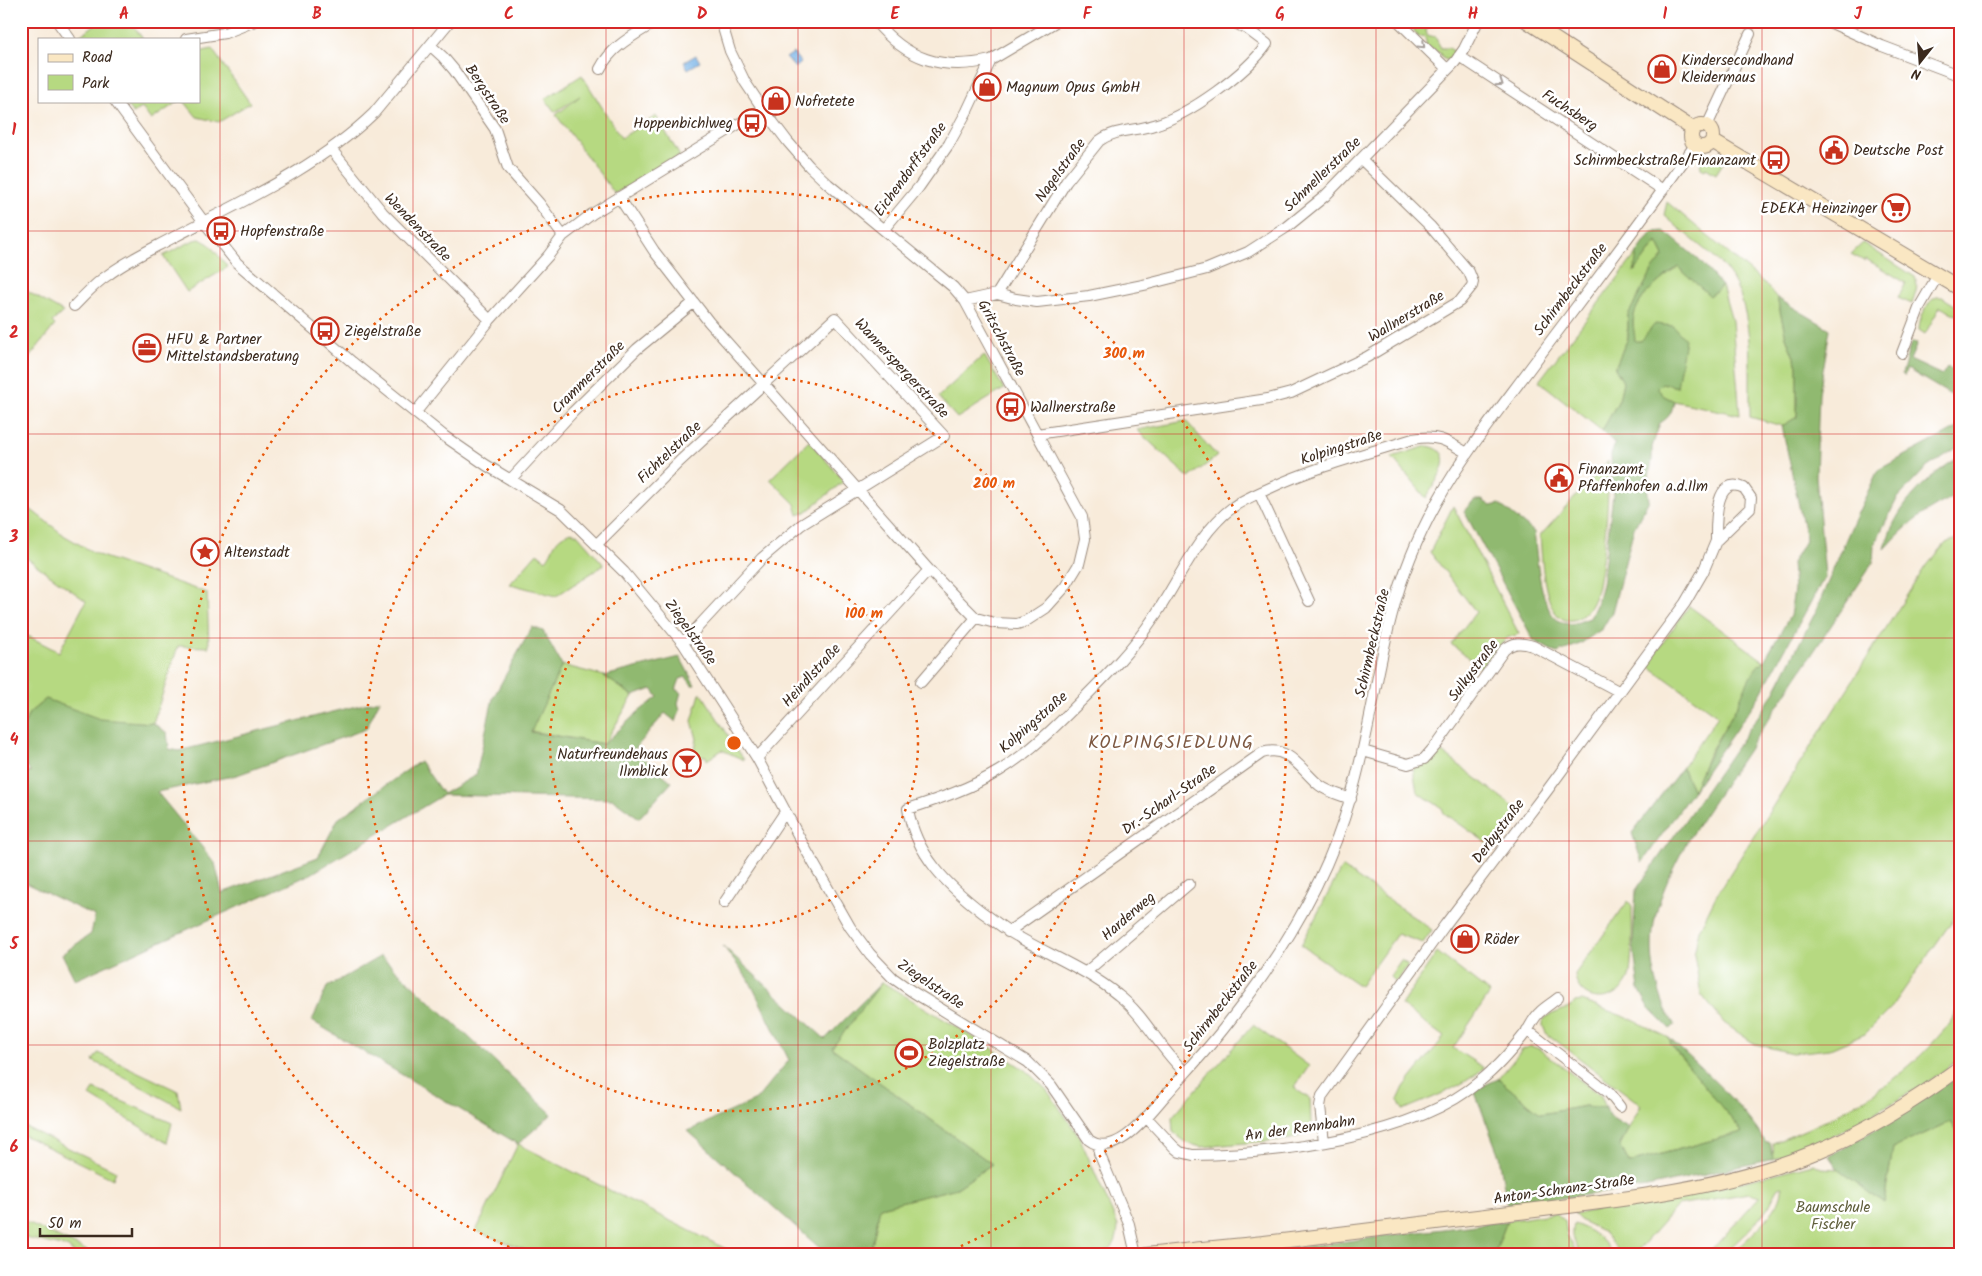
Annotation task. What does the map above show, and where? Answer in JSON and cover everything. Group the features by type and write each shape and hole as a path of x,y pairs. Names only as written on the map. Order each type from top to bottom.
{"main road":[{"path":"1526,21 1700,127 1712,132 1712,141"},
{"path":"1700,127 1691,137 1695,145 1702,147 1712,141"},
{"path":"1712,141 1961,289"},
{"name":"Anton-Schranz-Straße","path":"1146,1255 1394,1228 1561,1207 1694,1186 1779,1165 1818,1151 1868,1127 1929,1090 1961,1067"}],"street":[{"path":"57,21 69,38"},
{"path":"192,38 225,33 255,21"},
{"path":"74,306 108,274 269,187 331,149 374,113 450,21"},
{"path":"600,69 610,52 657,21"},
{"name":"Gritschstraße","path":"721,21 744,82 809,166 953,287 965,301 1082,517 1085,539 1079,564 1056,598 1046,608 1026,621 1017,624 1005,625 976,618"},
{"path":"876,21 902,49 924,58 959,64 991,60 1057,21"},
{"name":"Nagelstraße","path":"997,294 1066,182 1099,141 1114,133 1144,128 1176,118 1222,88 1260,54 1267,44 1247,29 1231,21"},
{"path":"1398,21 1447,69"},
{"name":"Schmellerstraße","path":"965,301 997,294 1026,301 1062,300 1148,284 1206,270 1248,252 1287,227 1325,196 1460,56 1478,21"},
{"path":"1826,21 1882,46 1961,76"},
{"path":"1700,127 1750,34"},
{"name":"Bergstraße","path":"431,46 454,70 495,128 508,168 539,203 563,236"},
{"name":"Fuchsberg","path":"1460,56 1663,190"},
{"name":"Eichendorffstraße","path":"884,229 949,144 991,60"},
{"name":"Ziegelstraße","path":"115,102 228,253 252,277 415,413 464,450 561,510 597,544 650,601 683,643 757,758 785,812 850,927 882,967 893,978 936,1008 1028,1062 1051,1085 1071,1111 1087,1138 1100,1146"},
{"path":"415,413 490,320 548,256 563,236 592,214 763,109"},
{"name":"Schirmbeckstraße","path":"1100,1146 1108,1146 1117,1142 1146,1117 1226,1026 1278,955 1326,865 1351,799 1392,614 1420,535 1432,511 1467,453 1695,145"},
{"name":"Wendenstraße","path":"331,149 383,213 490,320"},
{"name":"Wallnerstraße","path":"1038,434 1258,400 1291,393 1367,357 1460,301 1472,286 1472,278 1469,272 1430,226 1360,160"},
{"path":"620,197 654,251 693,304 929,570 976,618 921,682"},
{"path":"1902,354 1917,313 1938,275"},
{"name":"Crammerstraße","path":"512,479 554,432 637,349 693,304"},
{"name":"Wannerspergerstraße","path":"763,383 835,318 944,436 859,489"},
{"name":"Fichtelstraße","path":"597,544 680,461 763,383"},
{"name":"Kolpingstraße","path":"1186,1072 1162,1048 1147,1025 1129,1003 1086,972 1008,932 954,890 932,864 919,842 908,809 965,788 998,772 1020,757 1060,722 1135,645 1164,604 1202,540 1216,522 1234,506 1259,493 1308,473 1426,436 1437,437 1467,453"},
{"name":"Derbystraße","path":"1324,1142 1320,1106 1322,1096 1445,925 1546,792 1692,593 1708,562 1716,541 1720,497 1728,488 1735,486 1744,488 1751,498 1750,508 1716,541"},
{"path":"683,643 736,584 775,546 801,525 859,489"},
{"path":"1259,493 1309,601"},
{"name":"Heindlstraße","path":"757,758 929,570"},
{"name":"Sulkystraße","path":"1363,751 1408,764 1424,759 1437,744 1504,650 1513,644 1520,643 1532,646 1620,692"},
{"name":"Dr.-Scharl-Straße","path":"1008,932 1262,753 1269,751 1284,753 1299,764 1324,788 1351,799"},
{"path":"724,903 785,812"},
{"name":"Harderweg","path":"1086,972 1189,884"},
{"name":"An der Rennbahn","path":"1146,1117 1175,1148 1180,1152 1193,1155 1284,1148 1343,1140 1431,1112 1479,1083 1527,1030 1540,1012 1558,998"},
{"path":"1527,1030 1609,1094 1620,1107"},
{"path":"1100,1146 1099,1153 1129,1224 1136,1255"}],"green space":[{"path":"100,21 130,21 142,38 78,38"},
{"path":"1406,21 1417,21 1418,25 1424,26 1432,21 1436,21 1426,30 1427,35 1435,37 1441,48 1449,48 1455,52 1449,61 1442,58 1440,53 1426,46 1424,36 1418,37 1414,31 1415,26"},
{"path":"212,49 250,103 219,122 197,117 185,102 200,102 200,52"},
{"path":"582,75 621,138 656,116 680,156 615,194 556,115 580,96 555,112 545,99"},
{"path":"124,102 178,102 151,120 142,108 133,113"},
{"path":"1706,154 1711,154 1725,160 1716,174 1706,168 1705,170 1701,168 1700,158"},
{"path":"1667,202 1764,283 1777,298 1786,337 1797,365 1797,417 1782,426 1750,417 1750,357 1745,315 1740,296 1732,278 1720,263 1664,215"},
{"path":"1664,231 1698,259 1722,286 1710,296 1678,267 1650,290 1638,305 1633,322 1635,341 1641,341 1655,324 1673,326 1685,339 1677,387 1662,383 1657,388 1664,396 1674,401 1668,416 1660,423 1652,447 1652,461 1647,486 1649,500 1634,528 1612,612 1602,629 1580,644 1557,653 1534,641 1464,511 1474,500 1482,500 1491,506 1499,504 1534,532 1538,569 1544,597 1549,609 1556,618 1567,624 1590,618 1602,584 1613,494 1611,455 1615,444 1602,431 1619,400 1623,382 1615,368 1628,337 1628,315 1652,271 1664,256 1657,242 1634,272 1637,253 1652,232"},
{"path":"200,239 209,244 228,267 187,292 163,256 194,240"},
{"path":"1657,242 1664,256 1652,271 1628,315 1628,337 1615,368 1623,382 1619,400 1602,431 1539,381 1637,253 1635,271"},
{"path":"1863,243 1915,277 1917,287 1912,304 1898,298 1906,283 1866,259 1864,261 1851,254"},
{"path":"1678,267 1710,295 1722,286 1732,321 1740,415 1674,401 1664,396 1656,388 1662,383 1677,387 1641,341 1635,342 1633,322 1638,305 1650,290"},
{"path":"21,285 30,293 63,312 52,322 55,325 21,368"},
{"path":"1937,297 1942,297 1961,309 1961,317 1940,307 1925,334 1919,330 1920,321 1927,306"},
{"path":"1777,298 1830,329 1819,394 1816,476 1825,576 1760,695 1694,790 1714,746 1738,704 1752,674 1764,661 1790,616 1794,590 1792,563 1806,539 1782,426 1797,417 1797,365 1786,337"},
{"path":"1913,342 1917,344 1910,360 1942,375 1947,367 1961,374 1961,401 1907,369 1904,376 1902,374 1910,345"},
{"path":"984,355 1004,389 957,418 938,397"},
{"path":"1186,421 1217,456 1189,478 1137,430"},
{"path":"1961,426 1961,445 1926,468 1897,499 1874,545 1873,563 1689,838 1671,872 1658,906 1652,941 1656,979 1661,997 1675,1025 1670,1029 1650,1009 1639,989 1633,943 1636,890 1773,695 1815,613 1849,532 1878,470"},
{"path":"809,441 844,481 806,512 798,515 795,504 770,479"},
{"path":"1427,446 1437,449 1442,454 1444,460 1439,476 1426,498 1392,457"},
{"path":"1961,456 1961,494 1929,510 1885,549 1895,520 1913,495 1936,473"},
{"path":"1608,461 1606,529 1596,591 1591,605 1583,615 1573,620 1563,619 1555,612 1549,601 1543,572 1540,536"},
{"path":"21,502 65,536 98,555 207,593 209,647 178,646 153,723 100,720 46,699 29,713 21,733 21,646 28,636 59,652 86,601 21,554"},
{"path":"1453,506 1519,634 1507,638 1481,668 1451,644 1476,612 1430,552"},
{"path":"571,532 577,534 604,565 556,596 510,584 537,553 546,560 557,541"},
{"path":"1961,536 1961,908 1892,1007 1865,1034 1830,1049 1792,1053 1755,1044 1724,1023 1701,994 1694,955 1699,930 1717,894 1923,570 1946,543"},
{"path":"1689,606 1764,661 1750,679 1739,703 1708,755 1693,791 1682,768 1718,716 1647,665"},
{"path":"532,627 543,631 562,665 531,732 604,744 637,713 658,697 652,689 633,696 604,676 680,657 695,685 692,685 686,677 680,679 676,690 681,692 678,703 680,710 676,722 665,713 634,750 672,782 639,818 613,799 443,795 311,874 75,980 62,954 91,934 95,916 21,881 21,770 31,773 21,759 21,733 29,713 46,699 100,719 153,723 167,733 169,749 179,751 380,700 366,729 237,775 157,792 215,863 222,893 318,857 338,819 420,761 443,794 476,775 493,698"},
{"path":"562,665 604,676 633,696 604,744 530,731"},
{"path":"700,694 702,694 744,760 722,750 707,760 706,756 693,757 697,739 692,721"},
{"path":"1442,752 1519,811 1494,848 1444,813 1442,808 1417,792 1413,769 1432,762"},
{"path":"1682,768 1693,791 1642,863 1632,833"},
{"path":"1342,867 1432,930 1423,943 1397,934 1360,986 1301,945"},
{"path":"1628,901 1632,906 1632,944 1628,980 1615,994 1598,998 1589,996 1582,992 1577,984 1575,974"},
{"path":"723,946 825,1039 882,982 832,1048 992,1164 957,1188 880,1207 870,1255 796,1255 822,1250 688,1131 756,1100 789,1060 750,982"},
{"path":"1437,952 1490,993 1453,1048 1484,1068 1456,1087 1403,1110 1398,1100 1404,1087 1444,1037 1401,1005"},
{"path":"381,956 552,1114 518,1144 312,1021 327,987"},
{"path":"1401,960 1408,965 1396,982 1390,976"},
{"path":"882,982 993,1049 1025,1070 1047,1090 1079,1136 1118,1226 1115,1243 1109,1250 1093,1255 870,1255 880,1207 957,1188 992,1164 832,1048"},
{"path":"1582,1001 1633,1020 1669,1038 1672,1045 1742,1132 1629,1163 1620,1145 1641,1105 1546,1033 1543,1026 1543,1020 1547,1017 1568,1008 1575,1002"},
{"path":"1961,1006 1961,1057 1921,1086 1840,1132 1814,1145 1774,1159 1773,1143 1841,1112 1883,1087 1902,1072 1941,1034"},
{"path":"1253,1025 1309,1066 1294,1088 1310,1099 1311,1124 1305,1134 1291,1139 1201,1147 1187,1143 1173,1132 1172,1117"},
{"path":"1669,1038 1733,1100 1766,1143 1770,1143 1774,1159 1647,1187 1507,1205 1499,1156 1474,1090 1498,1079 1541,1114 1585,1106 1606,1108 1609,1116 1629,1128 1620,1145 1629,1163 1742,1132 1671,1045"},
{"path":"1531,1046 1539,1049 1601,1096 1606,1108 1585,1106 1541,1114 1498,1079 1522,1050"},
{"path":"98,1053 178,1091 181,1108 93,1061"},
{"path":"1961,1074 1961,1139 1950,1122 1893,1148 1884,1203 1838,1169 1829,1156 1873,1131"},
{"path":"94,1089 172,1123 167,1143 90,1096"},
{"name":"Baumschule Fischer","path":"1950,1122 1961,1139 1961,1255 1730,1255 1771,1214 1781,1195 1782,1186 1776,1189 1770,1205 1763,1214 1723,1255 1707,1255 1760,1196 1749,1193 1678,1205 1634,1255 1621,1255 1604,1232 1580,1220 1574,1214 1714,1189 1813,1164 1821,1168 1838,1169 1884,1203 1893,1148"},
{"path":"21,1125 116,1171 113,1179 21,1134"},
{"path":"518,1144 738,1255 538,1255 476,1231"},
{"path":"1556,1213 1565,1221 1567,1235 1578,1255 1494,1255 1507,1221"},
{"path":"21,1220 96,1255 76,1255 67,1247 21,1237"},
{"path":"1507,1221 1494,1255 1236,1255"},
{"path":"1574,1224 1596,1235 1612,1255 1583,1255 1574,1241"}],"water":[{"path":"793,53 801,63 795,68 786,58"},
{"path":"696,55 700,62 688,69 684,62"}],"place":[{"name":"Kindersecondhand Kleidermaus","path":"1662,69"},
{"name":"Magnum Opus GmbH","path":"987,87"},
{"name":"Nofretete","path":"776,101"},
{"name":"Hoppenbichlweg","path":"752,123"},
{"name":"Deutsche Post","path":"1834,150"},
{"name":"Schirmbeckstraße/Finanzamt","path":"1775,160"},
{"name":"EDEKA Heinzinger","path":"1896,208"},
{"name":"Hopfenstraße","path":"221,231"},
{"name":"Ziegelstraße","path":"325,331"},
{"name":"HFU & Partner Mittelstandsberatung","path":"147,348"},
{"name":"Wallnerstraße","path":"1011,407"},
{"name":"Finanzamt Pfaffenhofen a.d.Ilm","path":"1559,478"},
{"name":"Altenstadt","path":"205,552"},
{"name":"Naturfreundehaus Ilmblick","path":"687,763"},
{"name":"Röder","path":"1465,939"},
{"name":"Bolzplatz Ziegelstraße","path":"909,1053"}],"district":[{"name":"KOLPINGSIEDLUNG","path":"1171,742"}]}
